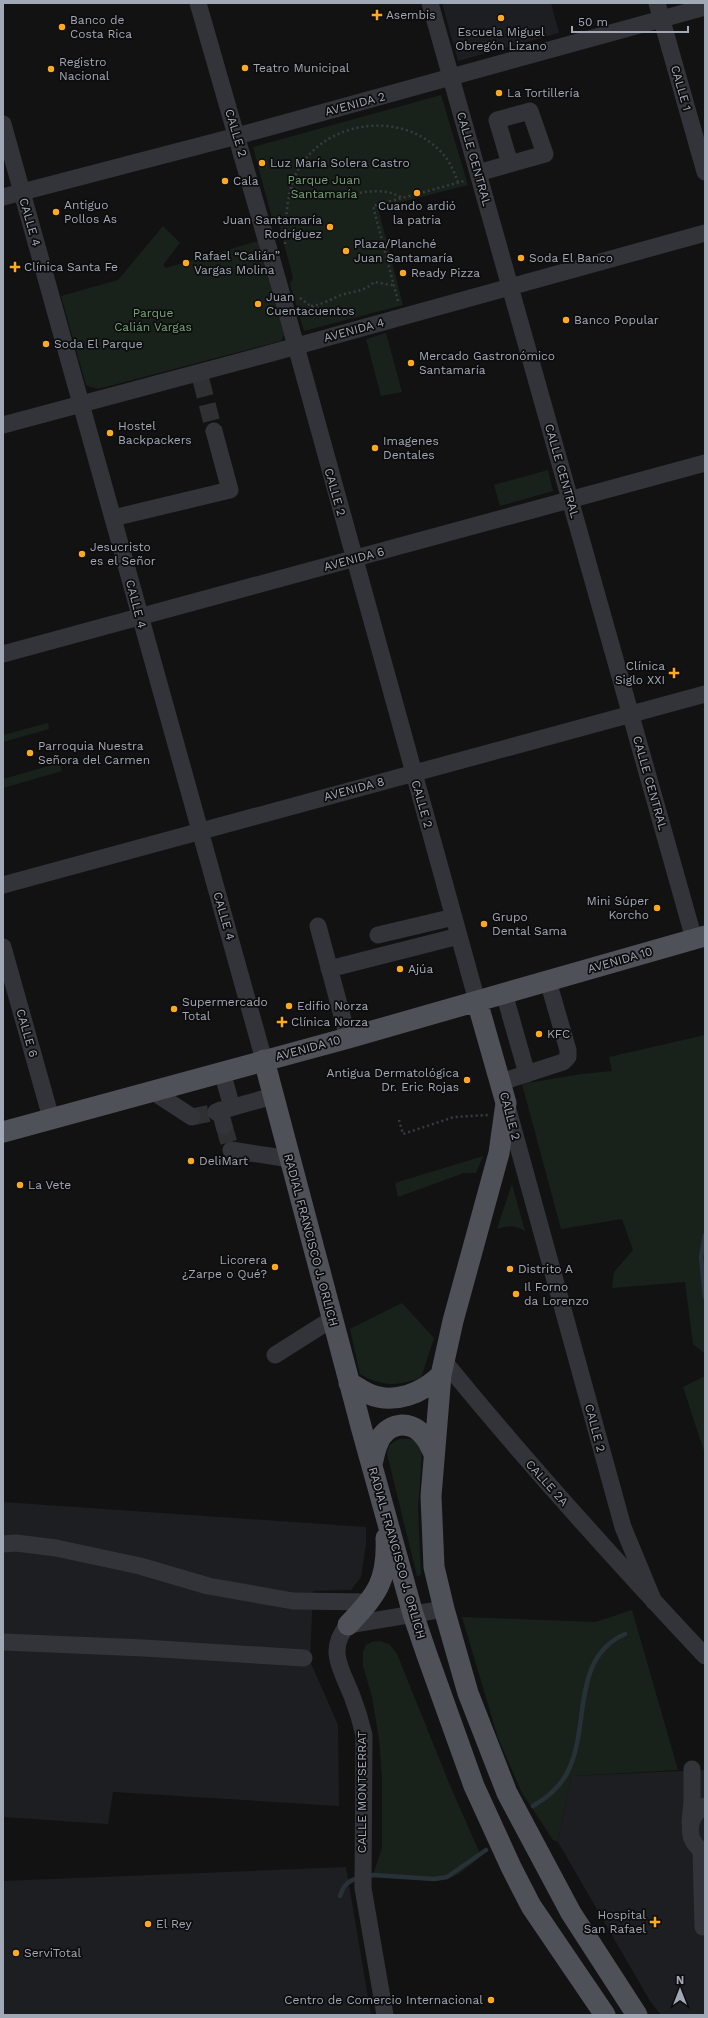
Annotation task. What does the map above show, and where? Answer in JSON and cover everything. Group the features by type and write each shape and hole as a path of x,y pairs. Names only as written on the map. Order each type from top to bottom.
{"main road":[{"name":"AVENIDA 10","path":"3,1132 348,1038 700,938"},
{"name":"CALLE 2","path":"477,1001 501,1082 506,1109"},
{"name":"RADIAL FRANCISCO J. ORLICH","path":"264,1060 349,1382 385,1507 413,1614 474,1786 510,1867 531,1906 605,2015"},
{"path":"506,1109 499,1153 442,1368 434,1454 431,1526 434,1567 444,1609 468,1693 507,1793 571,1913 637,2015"},
{"path":"349,1382 372,1395 394,1398 415,1393 430,1386 442,1368"},
{"path":"372,1464 382,1435 397,1424 405,1424 414,1427 423,1434 434,1454"},
{"path":"348,1625 370,1602 382,1581 386,1547 385,1507"},
{"path":"531,1906 553,1953 591,2015"}],"street":[{"name":"CALLE 2","path":"198,3 231,120 237,136 477,1001"},
{"name":"CALLE CENTRAL","path":"430,3 451,77 474,176 510,287 631,715 700,938"},
{"name":"AVENIDA 2","path":"3,197 237,136 451,77 659,11 705,7"},
{"name":"CALLE 1","path":"659,11 705,172"},
{"name":"CALLE 4","path":"3,124 264,1060"},
{"path":"474,176 510,164"},
{"name":"AVENIDA 4","path":"3,425 81,404 200,376 295,346 705,233"},
{"path":"113,518 230,490 214,431"},
{"name":"AVENIDA 6","path":"3,654 705,463"},
{"name":"AVENIDA 8","path":"3,885 705,694"},
{"path":"378,935 454,917"},
{"path":"318,926 348,1038"},
{"path":"330,969 459,936"},
{"name":"CALLE 6","path":"3,947 51,1118"},
{"path":"501,1082 563,1062 568,1057 568,1050 548,981"},
{"path":"504,993 527,1074"},
{"path":"222,1072 223,1114 273,1096"},
{"path":"152,1091 192,1117"},
{"name":"CALLE 2","path":"506,1109 622,1527 654,1602"},
{"path":"231,1150 290,1159"},
{"path":"274,1355 332,1318"},
{"name":"CALLE 2A","path":"442,1368 496,1425 597,1539 705,1656"},
{"path":"597,1539 608,1544 615,1543 620,1540 622,1536 622,1527"},
{"path":"3,1544 16,1543 56,1548 140,1566 208,1586 293,1601 370,1602"},
{"path":"348,1625 444,1609"},
{"name":"CALLE MONTSERRAT","path":"348,1625 341,1633 337,1648 337,1661 362,1723 364,1735 363,1888 385,2015"},
{"path":"3,1642 144,1648 304,1658"},
{"path":"703,1927 703,1851 692,1839 690,1824 692,1769 705,1787"},
{"path":"690,1824 698,1811 705,1806"}],"path":[{"path":"285,249 286,212 291,188 297,171 307,157 322,144 335,135 351,128 394,126 404,128 427,140 443,153 458,182"},
{"path":"400,308 373,206 474,176"},
{"path":"291,188 318,195 332,196 388,191 402,198"},
{"path":"311,306 317,306 341,295 362,291 374,282 392,285 395,289"},
{"path":"295,295 311,306 324,311 350,316"},
{"path":"399,1120 403,1134 454,1117 506,1109"}],"shaded area":[{"name":"Escuela Miguel Obregón Lizano","path":"442,3 551,3 559,33 458,61"},
{"path":"3,1502 366,1527 366,1545 361,1577 351,1590 313,1591 310,1661 338,1725 339,1806 113,1792 108,1824 3,1817"},
{"name":"Hospital San Rafael","path":"705,1770 705,2015 661,2015 650,2001 558,1842 571,1776"},
{"name":"El Rey","path":"346,1867 371,2015 3,2015 3,1881"}],"green space":[{"name":"Parque Juan Santamaría","path":"441,95 468,185 378,208 403,305 304,331 290,284 293,278 279,224 273,222 253,147"},
{"name":"Parque Calián Vargas","path":"163,226 180,243 163,265 166,268 258,241 284,335 281,341 98,389 86,385 61,296 118,280"},
{"path":"386,333 402,392 381,396 366,339"},
{"path":"548,470 553,491 500,506 494,485"},
{"path":"48,723 49,729 3,742 3,735"},
{"path":"59,763 62,771 3,788 3,779"},
{"path":"705,1035 705,1354 693,1344 685,1282 612,1288 614,1272 633,1250 622,1219 561,1229 522,1084 581,1074 612,1071 609,1057"},
{"path":"483,1156 476,1173 464,1173 398,1197 395,1183"},
{"path":"512,1184 525,1231 511,1227 497,1229"},
{"path":"402,1303 434,1338 421,1378 404,1383 390,1384 376,1381 360,1374 350,1329"},
{"path":"705,1376 705,1454 683,1387"},
{"path":"400,1439 410,1439 419,1442 422,1452 418,1509 421,1575 417,1576 387,1454 388,1448 391,1444"},
{"path":"632,1610 678,1770 571,1776 558,1842 553,1840 522,1793 498,1738 462,1617 596,1622"},
{"path":"380,1641 389,1644 397,1654 449,1783 481,1856 465,1870 451,1878 444,1880 435,1881 373,1875 382,1848 382,1778 379,1739 372,1697 363,1666 363,1652 366,1645 372,1642"}],"waterway":[{"path":"705,1235 701,1257 705,1297"},
{"path":"533,1806 554,1790 566,1775 575,1751 589,1675 596,1659 608,1645 625,1634"},
{"path":"367,1877 373,1875 434,1879 447,1877 486,1850"},
{"path":"340,1896 346,1884 359,1878"}],"tunnel":[{"path":"201,380 214,431"},
{"path":"192,1117 216,1112"},
{"path":"224,1126 231,1150"}],"place":[{"name":"Asembis","path":"377,15"},
{"name":"Escuela Miguel Obregón Lizano","path":"501,18"},
{"name":"Banco de Costa Rica","path":"62,27"},
{"name":"Teatro Municipal","path":"245,68"},
{"name":"Registro Nacional","path":"51,69"},
{"name":"La Tortillería","path":"499,93"},
{"name":"Luz María Solera Castro","path":"262,163"},
{"name":"Cala","path":"225,181"},
{"name":"Cuando ardió la patria","path":"417,193"},
{"name":"Antiguo Pollos As","path":"56,212"},
{"name":"Juan Santamaría Rodríguez","path":"330,227"},
{"name":"Plaza/Planché Juan Santamaría","path":"346,251"},
{"name":"Soda El Banco","path":"521,258"},
{"name":"Rafael “Calián” Vargas Molina","path":"186,263"},
{"name":"Clínica Santa Fe","path":"15,267"},
{"name":"Ready Pizza","path":"403,273"},
{"name":"Juan Cuentacuentos","path":"258,304"},
{"name":"Banco Popular","path":"566,320"},
{"name":"Soda El Parque","path":"46,344"},
{"name":"Mercado Gastronómico Santamaría","path":"411,363"},
{"name":"Hostel Backpackers","path":"110,433"},
{"name":"Imagenes Dentales","path":"375,448"},
{"name":"Jesucristo es el Señor","path":"82,554"},
{"name":"Clínica Siglo XXI","path":"674,673"},
{"name":"Parroquia Nuestra Señora del Carmen","path":"30,753"},
{"name":"Mini Súper Korcho","path":"657,908"},
{"name":"Grupo Dental Sama","path":"484,924"},
{"name":"Ajúa","path":"400,969"},
{"name":"Edifio Norza","path":"289,1006"},
{"name":"Supermercado Total","path":"174,1009"},
{"name":"Clínica Norza","path":"282,1022"},
{"name":"KFC","path":"539,1034"},
{"name":"Antigua Dermatológica Dr. Eric Rojas","path":"467,1080"},
{"name":"DeliMart","path":"191,1161"},
{"name":"La Vete","path":"20,1185"},
{"name":"Licorera ¿Zarpe o Qué?","path":"275,1267"},
{"name":"Distrito A","path":"510,1269"},
{"name":"Il Forno da Lorenzo","path":"516,1294"},
{"name":"Hospital San Rafael","path":"655,1922"},
{"name":"El Rey","path":"148,1924"},
{"name":"ServiTotal","path":"16,1953"},
{"name":"Centro de Comercio Internacional","path":"491,2000"}]}
